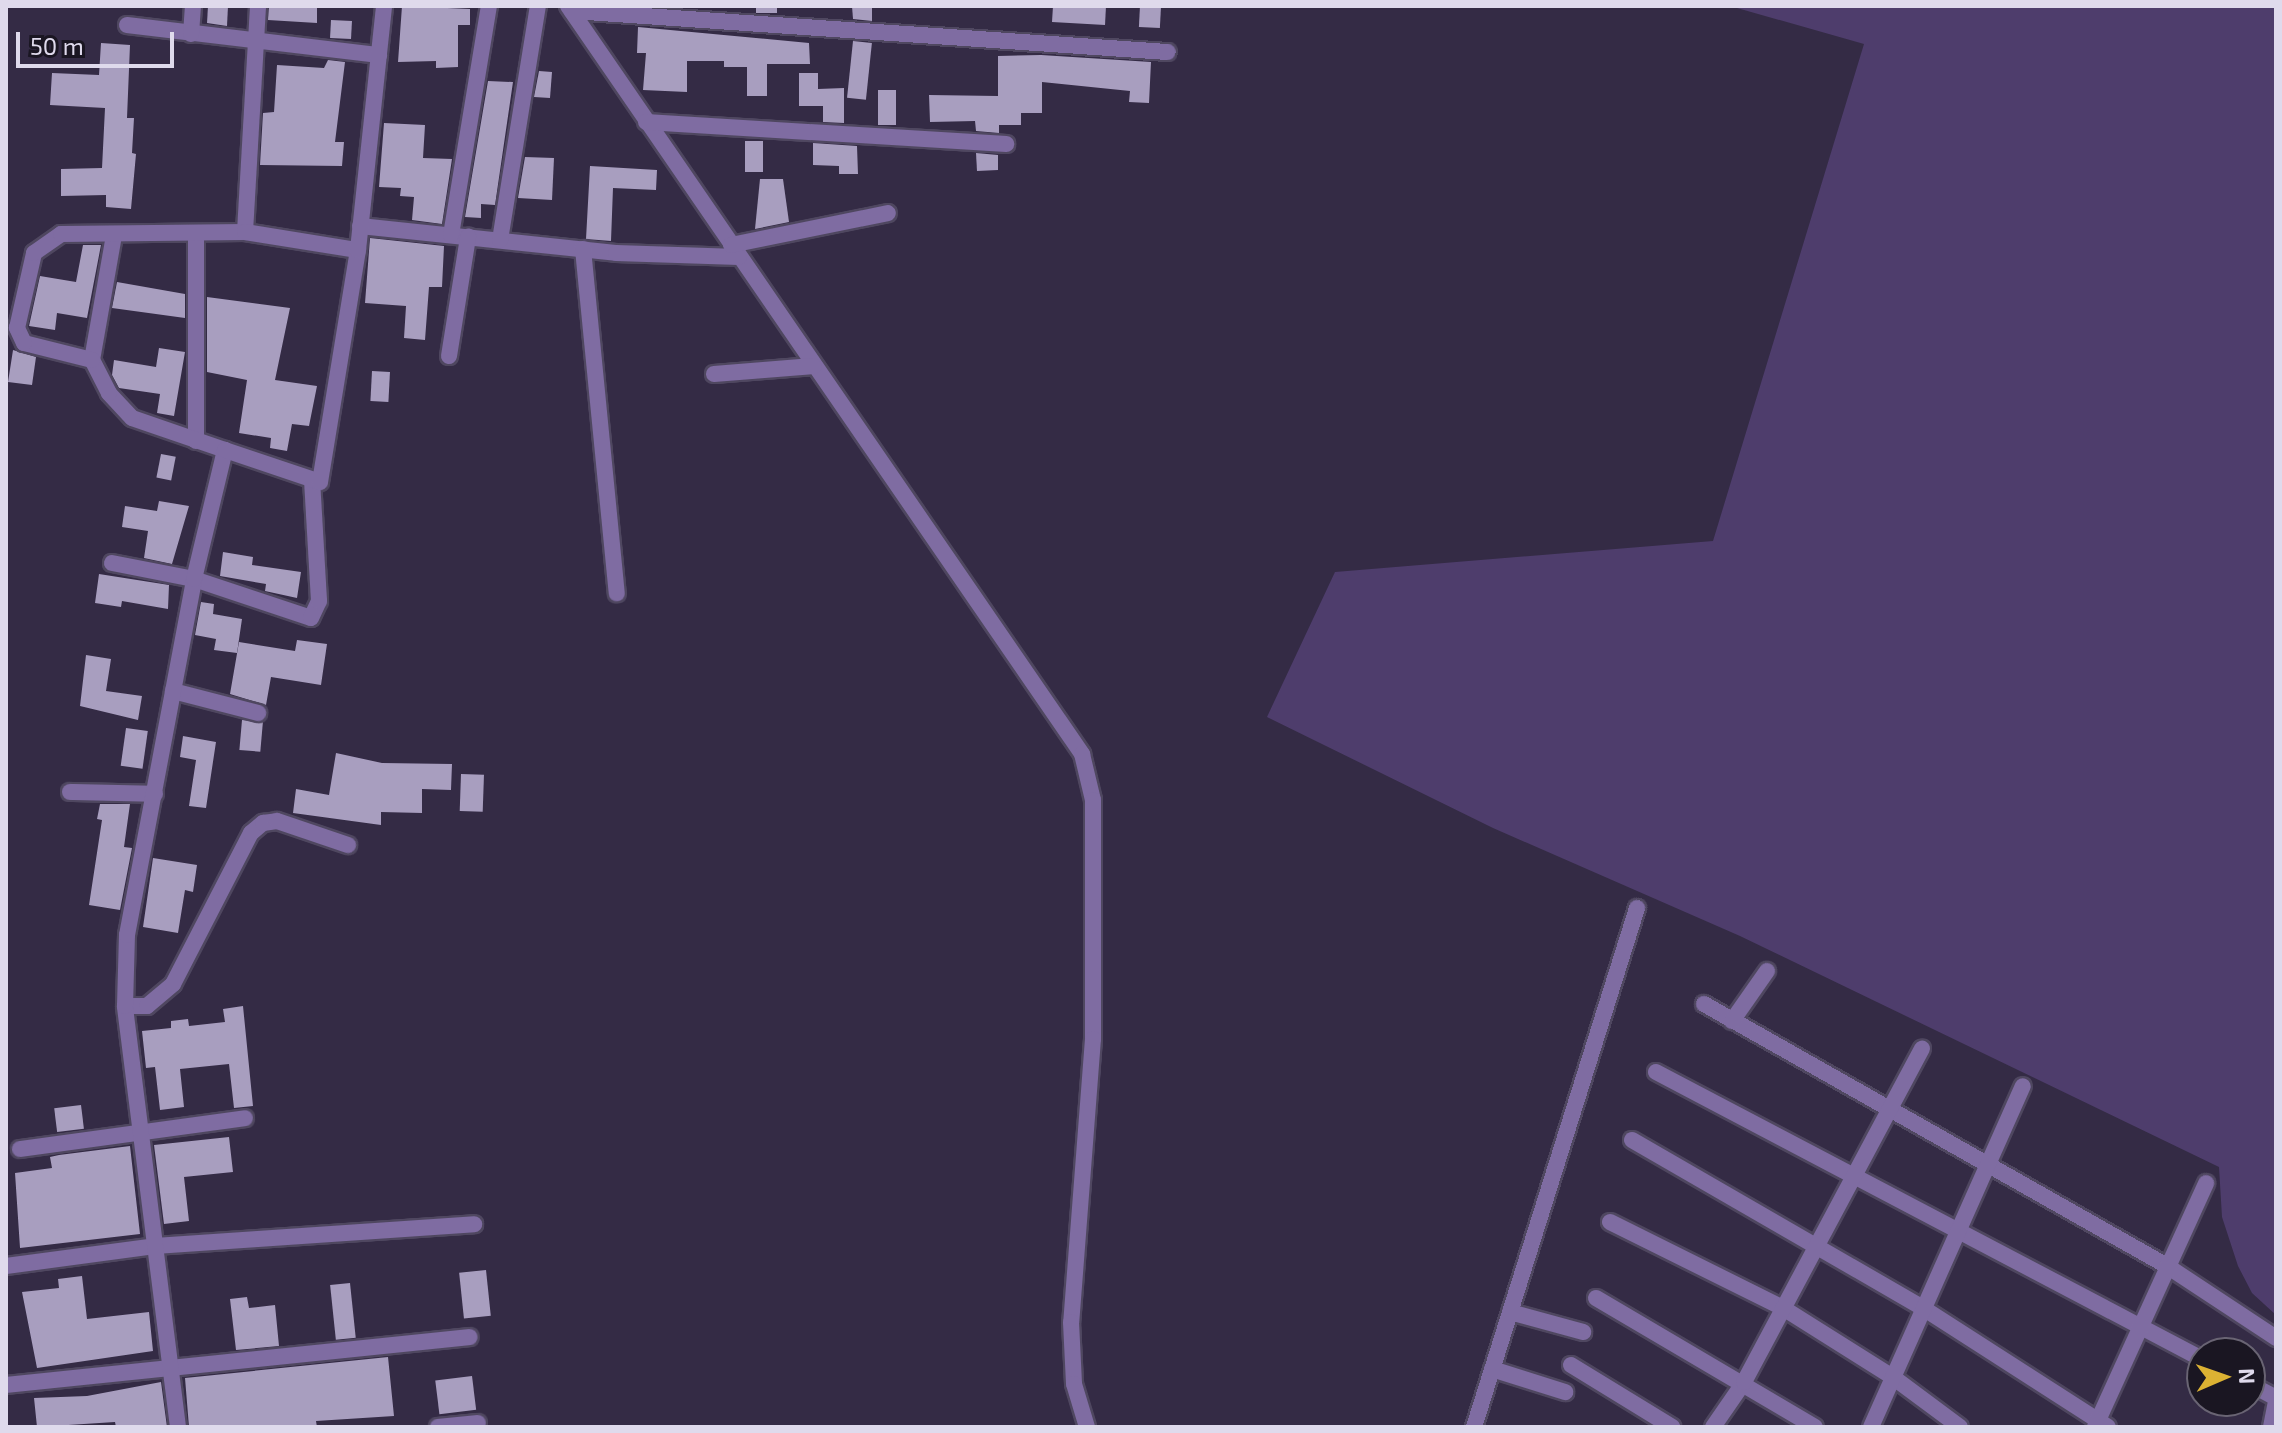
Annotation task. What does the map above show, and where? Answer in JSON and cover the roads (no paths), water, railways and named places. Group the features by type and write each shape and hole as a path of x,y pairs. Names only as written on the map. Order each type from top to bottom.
{"street":[{"path":"191,34 193,6"},
{"path":"245,232 258,6"},
{"path":"114,235 92,360 109,393 132,418 320,482 358,250 384,6"},
{"path":"449,356 459,236 489,6"},
{"path":"500,240 538,6"},
{"path":"570,8 1168,52"},
{"path":"570,8 1082,754 1093,800 1093,1039 1071,1322 1074,1384 1087,1427"},
{"path":"127,25 256,44 379,55"},
{"path":"646,122 1006,144"},
{"path":"360,226 583,249 735,251 888,213"},
{"path":"92,360 41,351 24,343 17,328 34,253 47,240 61,234 245,232 358,250"},
{"path":"196,233 196,441"},
{"path":"583,249 617,593"},
{"path":"714,374 814,366"},
{"path":"178,1427 125,1006 127,935 194,579 225,450"},
{"path":"112,563 194,579 311,618 319,601 312,481"},
{"path":"173,691 258,713"},
{"path":"70,792 155,794"},
{"path":"125,1006 147,1006 168,991 251,833 263,823 277,821 348,845"},
{"path":"1474,1427 1637,908"},
{"path":"1732,1021 1767,971"},
{"path":"1704,1004 1891,1114 2167,1266 2276,1338"},
{"path":"1713,1427 1744,1382 1816,1246 1857,1178 1922,1048"},
{"path":"1656,1072 2186,1351"},
{"path":"1871,1427 1961,1233 2023,1086"},
{"path":"20,1149 245,1118"},
{"path":"1632,1140 1926,1310 2100,1425 2167,1266 2206,1183"},
{"path":"1610,1222 1783,1308 1894,1378 1960,1427"},
{"path":"6,1266 155,1246 474,1224"},
{"path":"1596,1298 1744,1382 1815,1427"},
{"path":"1510,1312 1583,1332"},
{"path":"6,1385 470,1337"},
{"path":"1571,1365 1672,1427"},
{"path":"1492,1369 1565,1392"},
{"path":"2271,1427 2276,1400"},
{"path":"438,1427 478,1423"}]}
